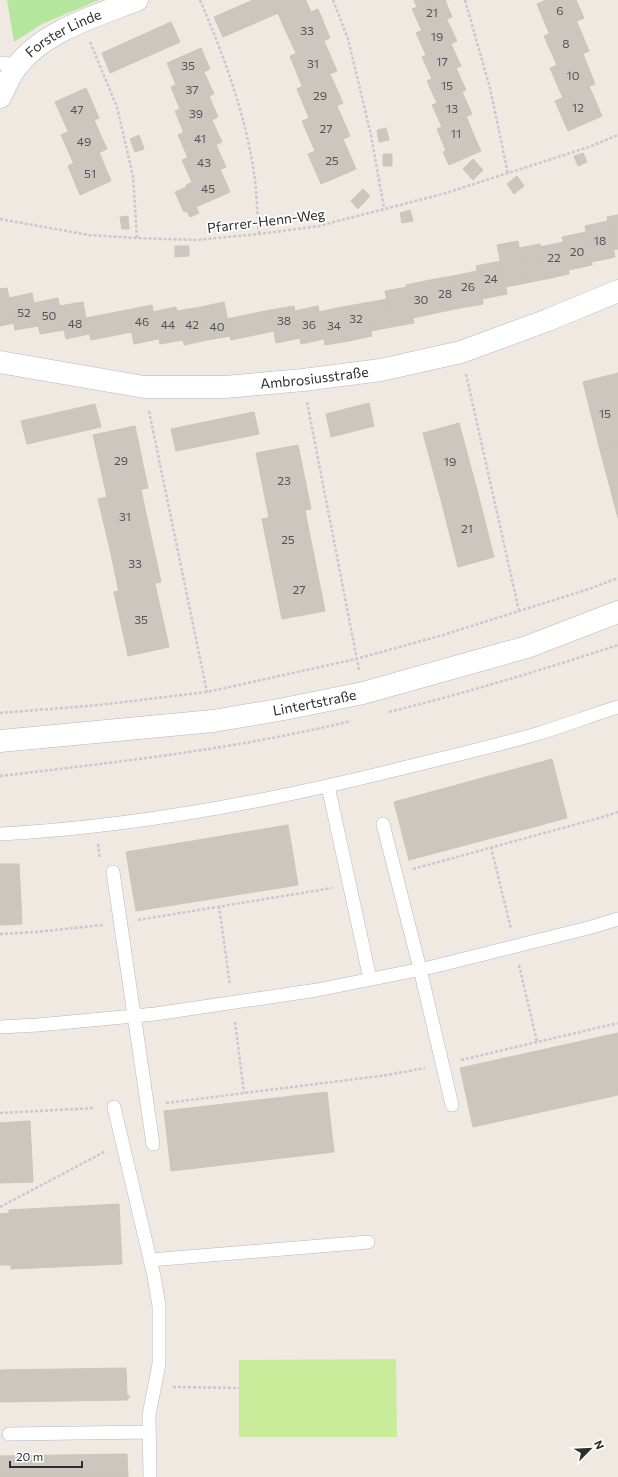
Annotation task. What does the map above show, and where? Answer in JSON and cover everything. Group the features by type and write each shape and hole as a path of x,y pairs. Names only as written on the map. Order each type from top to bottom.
{"street":[{"name":"Forster Linde","path":"0,97 9,64 39,44 82,21 137,0"},
{"name":"Ambrosiusstraße","path":"0,362 144,387 226,387 303,380 380,370 461,352 548,320 618,291"},
{"name":"Lintertstraße","path":"0,741 213,721 284,709 363,693 528,647 618,612"}],"lane":[{"path":"0,834 48,832 142,820 258,801 328,786 539,733 618,706"},
{"path":"328,786 370,979"},
{"path":"383,824 420,969 452,1105"},
{"path":"113,872 153,1144"},
{"path":"0,1027 134,1016 317,990 420,969 592,927 618,919"},
{"path":"114,1107 150,1260 159,1306 159,1364 149,1415 150,1477"},
{"path":"150,1260 368,1242"},
{"path":"9,1434 149,1432"}],"path":[{"path":"200,0 218,43 241,112 254,173 259,234"},
{"path":"333,0 348,39 371,135 384,208"},
{"path":"465,0 490,88 508,174"},
{"path":"82,21 117,107 133,176 137,238"},
{"name":"Pfarrer-Henn-Weg","path":"0,219 89,235 196,240 319,226 446,193 589,148 618,135"},
{"path":"461,352 519,611"},
{"path":"303,380 356,659"},
{"path":"144,387 207,692"},
{"path":"0,713 99,705 207,692 356,659 443,635 589,589 618,578"},
{"path":"396,874 618,812"},
{"path":"0,934 73,929 350,885"},
{"path":"148,1105 388,1075 443,1065 618,1023"},
{"path":"0,1113 114,1107"},
{"path":"0,1207 122,1142"},
{"path":"155,1386 239,1388"}],"green space":[{"path":"7,0 99,0 42,24 14,42"},
{"path":"396,1359 397,1437 239,1437 239,1360"}],"building":[{"path":"253,0 306,1 223,37 214,17"},
{"path":"414,0 433,0 417,7"},
{"path":"433,0 445,0 452,17 422,31 412,9"},
{"path":"546,0 576,0 584,18 549,33 537,4"},
{"path":"306,1 311,12 283,25 278,13"},
{"path":"318,9 330,38 296,53 283,25"},
{"path":"447,20 457,41 426,55 416,33"},
{"path":"171,22 180,42 110,73 102,53"},
{"path":"577,22 589,51 557,65 544,36"},
{"path":"324,41 337,71 302,86 290,56"},
{"path":"451,44 461,66 432,79 422,57"},
{"path":"201,48 210,69 176,85 167,63"},
{"path":"583,54 595,84 563,98 550,68"},
{"path":"456,68 466,90 437,103 427,81"},
{"path":"204,72 214,94 180,109 171,87"},
{"path":"330,74 343,103 309,118 297,89"},
{"path":"589,86 602,116 568,131 555,101"},
{"path":"86,88 99,118 68,131 55,102"},
{"path":"462,92 472,114 442,127 432,105"},
{"path":"209,96 218,117 184,133 175,111"},
{"path":"337,106 350,136 315,151 302,121"},
{"path":"466,116 475,138 446,151 437,129"},
{"path":"94,120 107,149 74,164 61,135"},
{"path":"212,120 222,142 188,158 178,135"},
{"path":"386,128 389,140 379,142 377,130"},
{"path":"139,135 144,149 135,152 130,139"},
{"path":"475,138 481,151 449,165 443,152"},
{"path":"343,139 356,169 321,184 308,154"},
{"path":"216,145 226,167 192,182 182,160"},
{"path":"99,152 111,181 80,195 68,166"},
{"path":"583,153 587,162 578,166 574,156"},
{"path":"383,154 392,154 392,166 383,166"},
{"path":"473,159 483,170 473,180 463,169"},
{"path":"220,169 230,192 196,207 186,185"},
{"path":"517,176 524,186 514,194 507,184"},
{"path":"187,187 196,207 184,212 175,192"},
{"path":"363,189 370,196 358,209 351,201"},
{"path":"196,207 199,213 190,217 187,211"},
{"path":"410,210 413,221 402,223 400,213"},
{"path":"618,215 618,249 613,250 607,217"},
{"path":"128,216 129,229 122,229 120,217"},
{"path":"608,221 615,257 591,262 585,226"},
{"path":"586,232 592,265 569,270 562,237"},
{"path":"518,241 526,283 506,287 497,245"},
{"path":"563,242 569,274 546,279 540,247"},
{"path":"540,244 546,279 526,283 519,248"},
{"path":"175,246 189,246 189,256 175,257"},
{"path":"501,261 507,294 482,299 476,266"},
{"path":"477,271 483,304 460,308 453,276"},
{"path":"453,276 460,308 436,313 430,280"},
{"path":"430,280 436,313 412,318 406,285"},
{"path":"407,287 414,323 392,327 385,291"},
{"path":"7,288 14,323 0,326 0,289"},
{"path":"32,293 38,326 15,330 9,298"},
{"path":"58,298 64,330 40,334 34,303"},
{"path":"387,299 392,327 371,331 365,303"},
{"path":"83,302 89,334 66,339 59,306"},
{"path":"224,302 231,336 207,340 201,307"},
{"path":"365,303 372,336 349,341 342,307"},
{"path":"152,305 158,339 134,344 127,310"},
{"path":"294,306 300,338 276,343 270,310"},
{"path":"318,306 324,339 301,344 295,311"},
{"path":"176,307 183,340 160,344 153,312"},
{"path":"201,307 207,340 184,345 177,311"},
{"path":"342,307 349,341 325,345 319,312"},
{"path":"127,310 132,332 91,340 86,318"},
{"path":"270,310 274,331 231,340 227,319"},
{"path":"618,373 618,445 600,450 583,382"},
{"path":"369,403 374,426 331,437 326,414"},
{"path":"95,404 101,427 27,444 21,421"},
{"path":"254,412 259,434 176,451 171,429"},
{"path":"459,423 477,490 441,500 423,433"},
{"path":"135,426 148,488 107,497 93,435"},
{"path":"298,445 311,509 269,518 256,453"},
{"path":"618,445 618,518 600,450"},
{"path":"141,490 151,536 109,545 98,499"},
{"path":"477,490 494,557 458,567 441,500"},
{"path":"305,511 315,561 272,569 262,519"},
{"path":"151,536 161,582 119,592 109,545"},
{"path":"315,561 325,611 282,619 272,569"},
{"path":"155,584 169,647 128,656 114,592"},
{"path":"552,759 567,818 409,860 394,802"},
{"path":"288,825 298,885 136,911 126,852"},
{"path":"0,864 19,864 22,924 0,925"},
{"path":"618,1033 618,1095 473,1127 460,1068"},
{"path":"327,1092 334,1152 171,1171 164,1111"},
{"path":"30,1121 33,1182 0,1183 0,1123"},
{"path":"119,1204 122,1264 11,1269 11,1265 0,1265 0,1214 9,1213 9,1210"},
{"path":"126,1368 127,1396 129,1395 127,1400 0,1402 0,1370"},
{"path":"127,1454 128,1477 0,1477 0,1456"}]}
